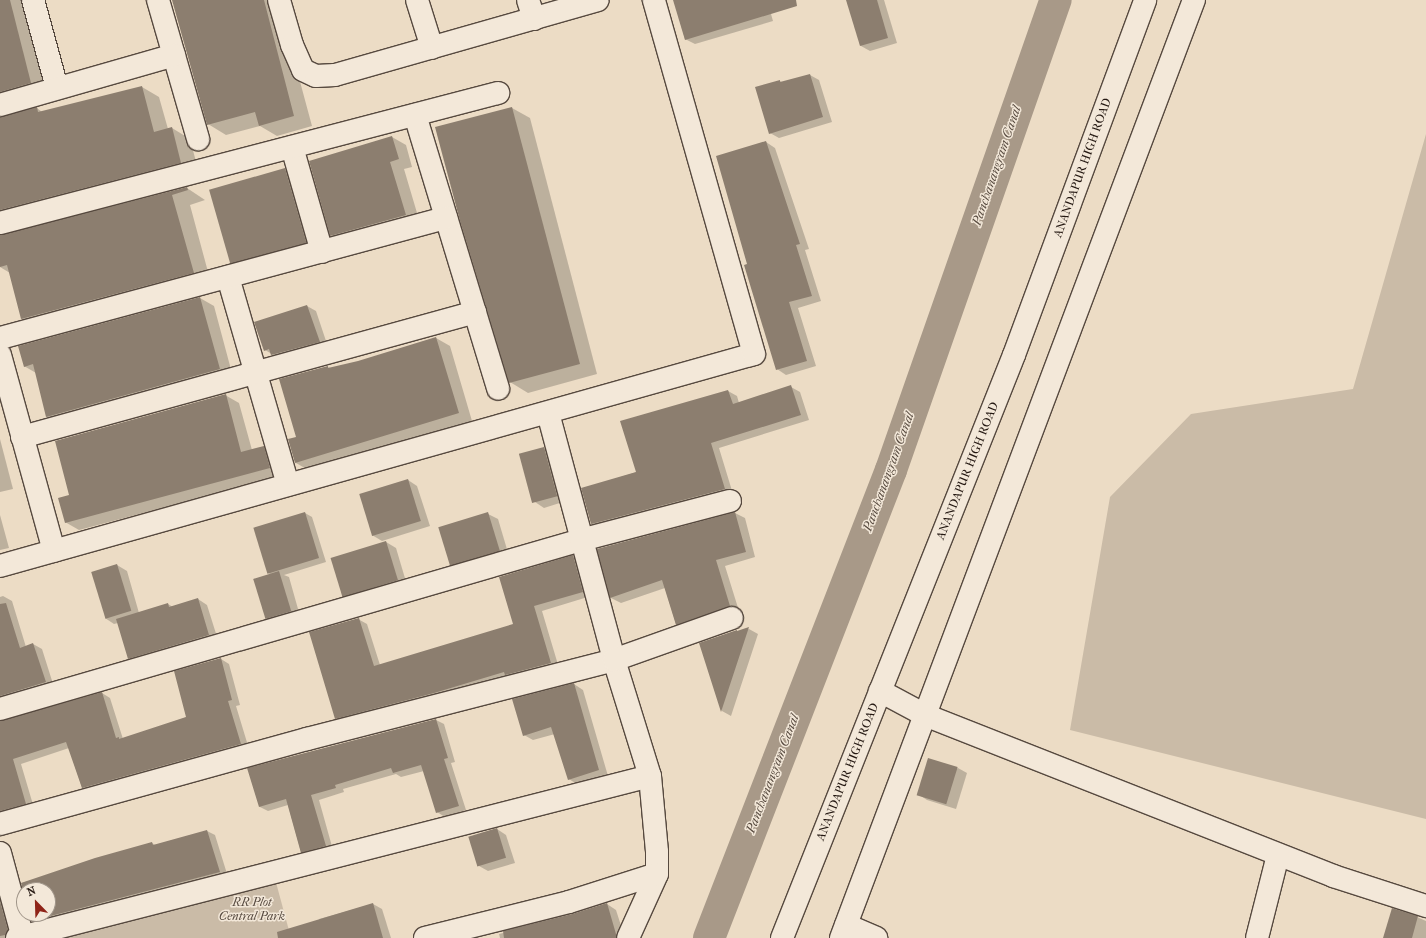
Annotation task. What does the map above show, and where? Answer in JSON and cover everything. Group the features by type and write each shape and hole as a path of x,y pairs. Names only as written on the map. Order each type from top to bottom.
{"street":[{"path":"34,0 57,88"},
{"path":"158,0 198,139"},
{"path":"279,0 292,45 303,70 316,76 335,75 432,48 531,10 598,0"},
{"path":"417,0 432,48"},
{"path":"0,566 754,354 654,0"},
{"name":"ANANDAPUR HIGH ROAD","path":"782,938 1014,355 1145,0"},
{"path":"876,938 844,932 1194,0"},
{"path":"0,105 174,55"},
{"path":"0,223 498,93"},
{"path":"415,115 498,389"},
{"path":"292,147 322,252"},
{"path":"0,338 446,218"},
{"path":"228,277 288,485"},
{"path":"22,437 475,312"},
{"path":"0,355 54,551"},
{"path":"548,413 614,660 650,776 658,852 657,874 628,938"},
{"path":"0,709 582,540 730,501"},
{"path":"0,824 307,739 614,660 732,618"},
{"path":"880,691 925,715 1333,876 1426,906"},
{"path":"0,853 21,937 650,776"},
{"path":"1257,938 1278,854"},
{"path":"425,938 569,902 657,874"}],"green space":[{"path":"1426,134 1426,819 1070,730 1110,497 1191,414 1353,389"},
{"name":"RR Plot Central Park","path":"274,875 291,938 43,938"}],"building":[{"path":"0,0 10,0 31,83 0,92"},
{"path":"172,0 264,0 294,116 259,126 255,112 207,125"},
{"path":"673,0 796,0 797,6 685,40"},
{"path":"846,0 877,0 888,38 860,46"},
{"path":"810,74 823,117 769,134 755,87"},
{"path":"142,86 154,132 172,127 181,163 0,210 0,117 37,107 38,112"},
{"path":"512,107 580,364 509,383 460,221 435,127"},
{"path":"392,136 399,159 390,162 406,215 330,236 309,161"},
{"path":"766,141 800,244 796,245 812,296 789,302 807,361 776,370 744,265 747,264 716,156"},
{"path":"285,168 306,243 231,265 209,190"},
{"path":"187,187 188,190 172,195 194,273 21,319 7,265 0,267 0,235"},
{"path":"200,297 220,369 46,417 33,364 24,367 18,346"},
{"path":"307,305 320,342 271,355 269,349 264,351 254,322"},
{"path":"436,337 459,413 295,463 288,439 296,437 279,379 328,366 328,368 358,361"},
{"path":"791,385 801,415 711,443 725,489 591,524 581,488 636,472 620,421 728,390 733,404"},
{"path":"226,394 241,452 264,446 270,468 65,523 58,498 69,495 55,441"},
{"path":"544,447 557,496 532,503 519,454"},
{"path":"408,479 421,521 372,536 359,494"},
{"path":"305,512 319,558 267,574 253,528"},
{"path":"488,512 500,551 450,566 438,527"},
{"path":"735,512 746,552 716,560 730,606 676,625 662,580 610,598 597,549"},
{"path":"386,541 398,580 343,597 331,558"},
{"path":"573,555 583,592 534,606 551,663 505,675 504,672 434,693 335,719 309,632 359,618 374,666 513,624 499,577"},
{"path":"117,564 131,611 106,619 91,572"},
{"path":"279,571 291,611 265,619 253,579"},
{"path":"198,598 209,635 128,659 116,619 168,603 169,607"},
{"path":"6,603 20,648 33,643 46,682 0,696 0,604"},
{"path":"749,627 721,712 699,643"},
{"path":"221,658 232,700 228,701 241,744 82,788 66,742 13,759 26,804 0,811 0,721 102,692 116,738 119,737 119,739 186,717 174,671"},
{"path":"574,683 599,770 568,780 551,727 523,736 512,699"},
{"path":"436,719 448,758 444,759 459,806 436,813 421,765 393,773 391,768 335,785 336,788 311,795 326,846 301,853 286,799 259,807 247,768"},
{"path":"928,758 958,767 946,804 917,795"},
{"path":"497,828 506,858 477,866 468,837"},
{"path":"207,830 220,872 56,915 56,882 24,882 95,858 152,842 153,845"},
{"path":"0,901 8,930 5,935 0,936"},
{"path":"373,903 383,938 278,938 277,932"},
{"path":"607,903 616,938 504,938 503,931 572,914"},
{"path":"1392,908 1418,916 1412,938 1383,938"}],"waterway":[{"name":"Panchanangram Canal","path":"709,938 891,470 1056,0"}]}
